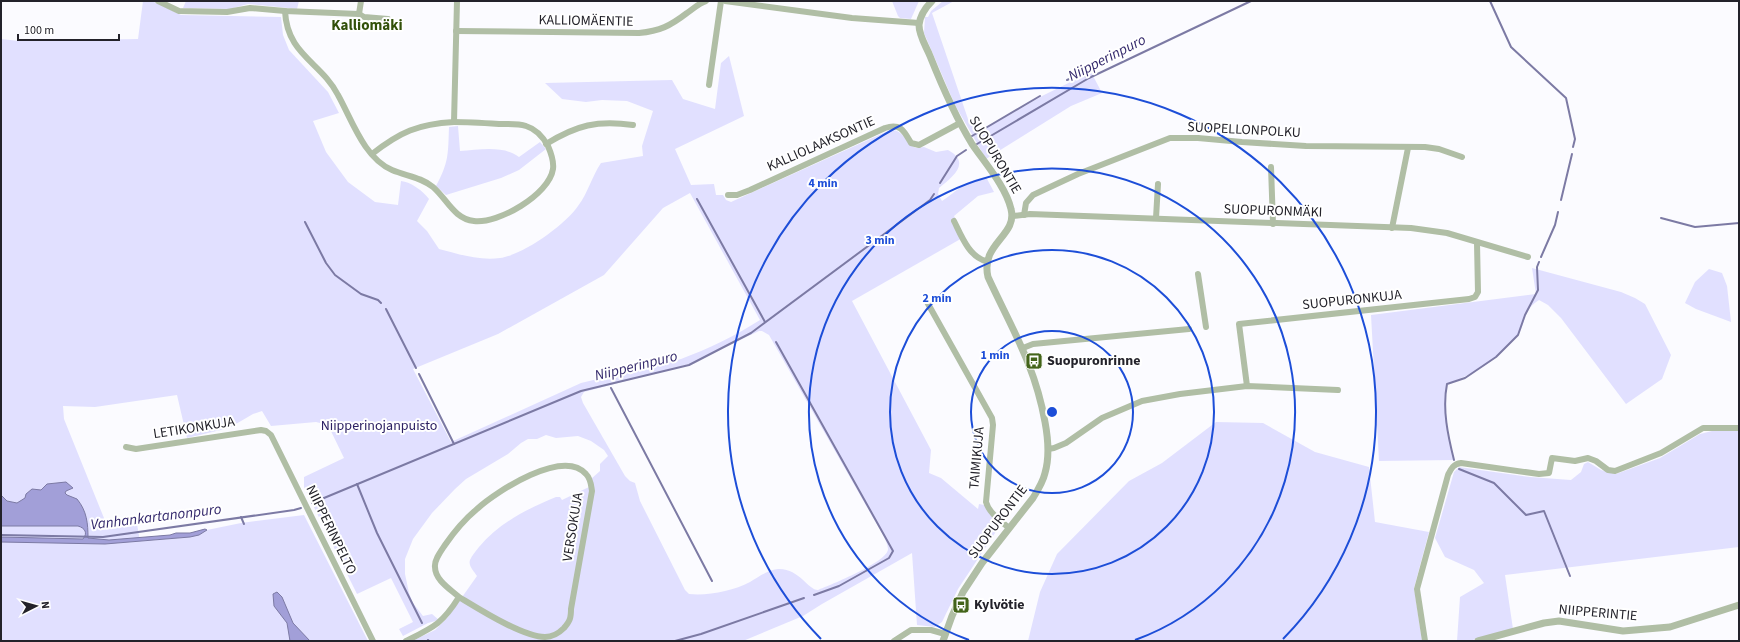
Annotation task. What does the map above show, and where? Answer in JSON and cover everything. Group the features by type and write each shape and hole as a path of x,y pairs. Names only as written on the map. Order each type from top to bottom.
{"street":[{"path":"158,1 179,11 227,12 250,8 359,14 364,17 388,19"},
{"path":"359,14 361,1"},
{"path":"454,122 457,1"},
{"name":"KALLIOMÄENTIE","path":"456,31 651,32 663,29 673,24 706,1"},
{"path":"709,85 721,1"},
{"path":"724,1 852,18 919,23 925,8 932,1"},
{"path":"285,11 286,26 294,43 338,94 352,125 372,154 383,165 392,170 419,179 434,188 460,216 474,221 484,221 506,215 535,195 545,186 553,169 551,152 546,144 539,134 524,125 454,122 430,123 416,128 388,142 372,154"},
{"name":"SUOPURONTIE","path":"919,23 921,35 946,95 960,123 1007,198 1013,216 1007,231 990,253 986,261 988,277 1023,348 1035,380 1040,396 1048,449 1045,473 1033,498 982,563 963,592 944,638"},
{"path":"546,144 565,132 581,126 605,123 633,125"},
{"name":"KALLIOLAAKSONTIE","path":"728,195 737,195 750,190 885,128 892,126 898,127 904,131 911,143 919,145 960,123"},
{"name":"SUOPELLONPOLKU","path":"1024,215 1026,203 1033,195 1078,174 1170,138 1198,138 1292,145 1439,149 1462,157"},
{"path":"1392,228 1408,148"},
{"path":"1271,167 1273,224"},
{"path":"1156,218 1158,184"},
{"name":"SUOPURONMÄKI","path":"1013,216 1030,214 1156,218 1429,230 1528,257"},
{"path":"954,221 972,253 981,260 986,261"},
{"name":"SUOPURONKUJA","path":"1247,386 1239,324 1469,299 1478,292 1477,243"},
{"path":"1198,274 1206,327"},
{"name":"TAIMIKUJA","path":"927,302 992,418 993,425 986,502 987,506 994,514 1009,528"},
{"path":"1023,348 1033,344 1189,329"},
{"path":"1048,449 1066,443 1102,418 1142,401 1180,394 1247,386 1338,390"},
{"path":"1426,641 1417,589 1448,475 1456,464 1461,463 1539,474 1549,472 1552,458 1575,461 1588,458 1596,461 1608,470 1616,471 1661,453 1703,428 1739,428"},
{"name":"LETIKONKUJA","path":"126,447 136,449 226,435 266,431"},
{"name":"NIIPPERINPELTO","path":"266,431 271,435 373,641"},
{"name":"VERSOKUJA","path":"568,466 586,473 589,478 592,492 571,609 571,620 560,632 554,636 545,637 533,635 490,616 459,597 441,581 435,567 436,561 448,541 471,515 497,493 534,474 556,467 568,466"},
{"path":"406,641 438,624 449,614 459,597"},
{"name":"NIIPPERINTIE","path":"1478,641 1544,623 1559,621 1623,631 1670,627 1739,605"},
{"path":"894,641 911,630 931,630 944,638"}],"green space":[{"name":"Niipperinojanpuisto","path":"143,1 152,1 181,15 281,17 283,35 289,50 328,92 339,113 313,121 326,152 348,182 375,202 398,205 401,181 413,185 424,193 429,199 417,221 427,231 439,249 477,258 492,259 509,256 543,238 572,214 581,201 601,163 643,156 642,146 653,111 627,101 602,100 586,102 562,99 545,83 672,80 683,99 715,109 721,63 729,56 744,116 675,149 691,185 714,184 716,195 723,195 726,200 731,202 890,130 895,130 901,134 912,146 916,148 924,147 936,152 948,150 959,160 959,165 954,175 939,188 938,194 942,201 966,183 986,177 994,192 978,196 954,216 964,237 852,301 931,450 929,473 941,478 978,509 979,504 984,505 1001,524 958,589 942,622 935,627 917,625 912,553 803,616 743,641 412,641 435,630 448,617 477,576 471,566 470,560 487,538 514,518 535,506 556,497 560,497 562,500 589,487 591,479 600,471 600,464 608,456 604,450 591,441 578,436 556,438 546,435 537,439 528,439 508,454 466,479 455,489 432,513 413,539 405,559 405,574 413,603 423,616 432,614 439,620 428,623 403,636 399,629 413,622 391,578 357,594 304,487 304,477 344,458 328,425 316,422 271,426 262,411 253,414 229,428 187,438 177,395 95,407 63,406 64,419 108,528 137,524 140,541 146,541 190,537 199,535 207,530 241,523 304,515 368,641 1,641 1,39 19,41 138,39","holes":["690,193 760,320 731,337 681,359 581,383 451,442 413,369 498,334 604,275 663,208","759,331 769,335 882,532 888,549 879,560 869,566 818,590 810,587 792,572 778,569 767,572 750,582 728,590 704,594 689,594 685,590 640,501 635,483 630,481 625,476 581,397 584,392 689,364"]},
{"path":"186,1 299,1 297,9 248,4 230,9 183,8"},
{"path":"892,1 919,1 911,19 900,18"},
{"path":"943,1 954,1 932,13 968,119 979,132 1044,95 1091,72 1102,93 1071,106 986,159 955,105 924,33 925,17 928,17 931,11"},
{"path":"458,126 460,151 491,149 513,153 519,157 540,142 546,149 519,170 501,178 446,195 436,186 446,164 449,127"},
{"path":"1532,268 1621,292 1645,304 1671,355 1662,379 1626,404 1561,318 1548,305 1539,300 1529,308 1517,336 1502,352 1494,359 1467,376 1447,384 1445,413 1454,460 1379,461 1371,315 1536,294"},
{"path":"1709,269 1722,273 1727,286 1731,322 1696,309 1685,303 1695,282"},
{"path":"1216,422 1263,423 1315,452 1369,467 1375,522 1429,532 1414,588 1422,641 1028,641 1040,592 1057,554 1129,481 1162,463"},
{"path":"1712,431 1739,431 1739,547 1505,575 1513,629 1469,641 1457,641 1460,597 1484,583 1474,570 1445,557 1435,538 1454,472 1459,467 1530,477 1571,480 1581,472 1584,464 1588,462 1601,470 1616,474 1660,458 1700,434"}],"shaded area":[{"path":"66,482 73,488 65,493 77,499 85,513 88,538 109,540 170,535 176,533 190,533 205,529 207,530 199,535 190,537 105,544 1,542 1,537 83,539 85,531 78,526 1,526 1,495 7,501 17,503 25,498 26,494 32,489 41,490 47,484"},
{"path":"277,592 282,597 293,623 310,641 290,641 287,623 274,606 273,594"}],"waterway":[{"name":"Niipperinpuro","path":"977,144 1089,78 1251,1"},
{"path":"1490,1 1511,47 1566,98 1575,139 1573,147"},
{"name":"Niipperinpuro","path":"1080,76 1089,78"},
{"path":"1067,80 1074,77"},
{"path":"972,136 1040,96"},
{"name":"Niipperinpuro","path":"940,183 957,156 966,150"},
{"path":"1561,200 1572,154"},
{"name":"Niipperinpuro","path":"312,503 581,391 689,365 751,333 930,200 934,194"},
{"path":"697,199 765,322"},
{"path":"1541,257 1555,225 1558,212"},
{"path":"1661,218 1695,227 1739,223"},
{"path":"305,222 326,263 335,275 361,294 378,300 381,303"},
{"path":"1454,460 1445,413 1447,384 1465,378 1496,357 1518,335 1525,315 1538,290 1537,267 1539,262"},
{"path":"386,309 416,368"},
{"path":"776,342 893,551 889,558 839,586 814,595"},
{"path":"419,374 454,444"},
{"path":"611,388 712,581"},
{"path":"1459,469 1494,483 1526,515 1544,511 1570,576"},
{"path":"357,484 377,533 422,623"},
{"name":"Vanhankartanonpuro","path":"1,535 103,537 301,508"},
{"name":"Vanhankartanonpuro","path":"241,517 244,524"},
{"path":"675,641 701,634 804,598"}],"place":[{"name":"Suopuronrinne","path":"1034,361"},
{"name":"Kylvötie","path":"961,605"}],"district":[{"name":"Kalliomäki","path":"367,25"}]}
